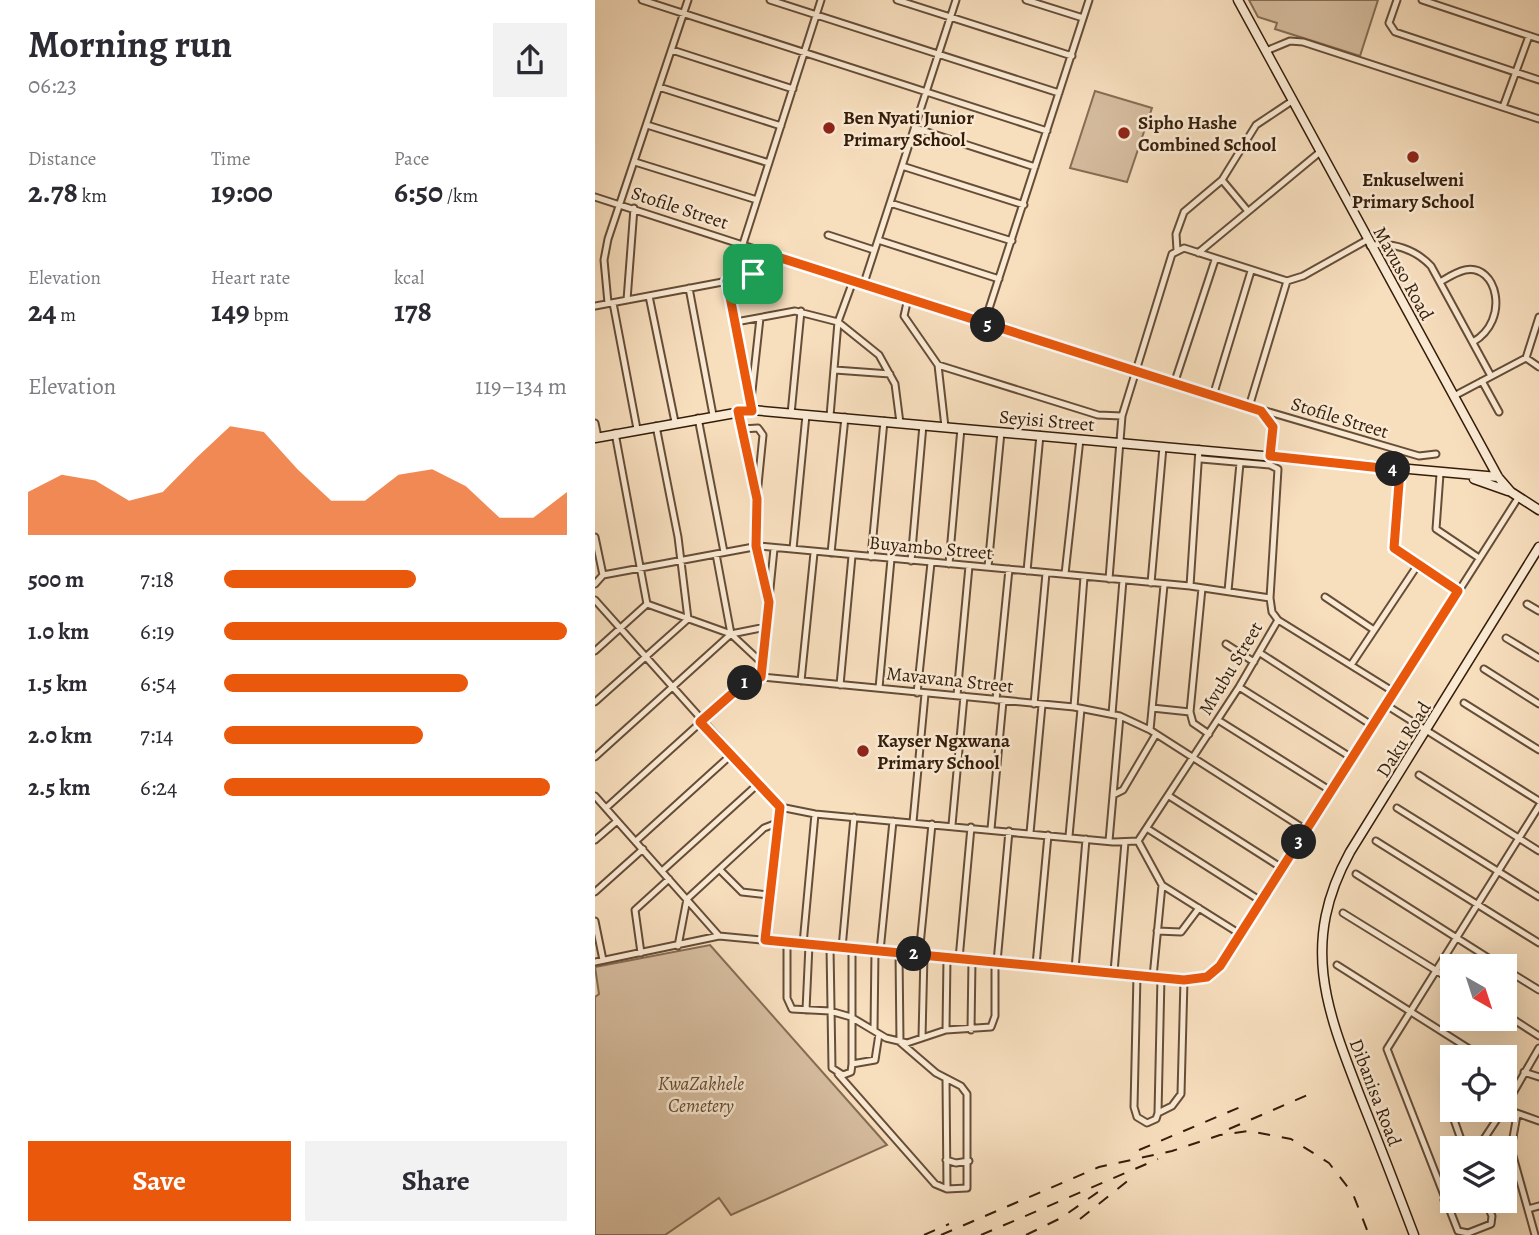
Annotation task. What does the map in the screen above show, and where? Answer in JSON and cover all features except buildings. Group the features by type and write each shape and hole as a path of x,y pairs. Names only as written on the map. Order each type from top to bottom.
{"street":[{"path":"642,0 1047,131"},
{"path":"637,429 610,303 605,251 688,0"},
{"path":"770,0 1059,93"},
{"path":"743,244 821,0"},
{"path":"897,0 1072,56"},
{"path":"864,283 956,0"},
{"path":"1026,0 1083,18"},
{"path":"984,324 1089,0"},
{"name":"Mavuso Road","path":"1238,0 1498,477 1515,495 1539,510"},
{"path":"1397,0 1389,23 1395,32 1539,79"},
{"path":"1422,0 1539,39"},
{"path":"1503,107 1529,36"},
{"path":"1266,51 1290,41 1303,42 1539,119"},
{"path":"672,50 793,89"},
{"path":"659,87 781,126"},
{"path":"1109,579 1122,416 1133,372 1175,252 1176,234 1184,212 1221,180 1255,125 1292,101"},
{"path":"647,125 769,163"},
{"path":"915,128 1035,167"},
{"path":"1198,253 1320,152"},
{"path":"635,162 757,201"},
{"path":"902,166 1024,205"},
{"path":"1221,180 1247,210"},
{"name":"Stofile Street","path":"595,197 1133,372 1419,456 1436,454"},
{"path":"890,203 1012,240"},
{"path":"627,300 634,208"},
{"path":"828,236 874,250"},
{"path":"878,240 999,279"},
{"path":"1175,252 1184,248 1287,281 1303,276 1369,243 1391,244 1423,257 1440,282 1492,376"},
{"path":"595,306 753,274 759,268 765,253"},
{"path":"1174,384 1215,260"},
{"path":"1440,282 1468,270 1485,277 1495,291 1497,303 1492,324 1485,335 1473,342"},
{"path":"1213,396 1251,271"},
{"path":"727,281 751,407"},
{"path":"830,416 838,322 853,281"},
{"path":"1249,407 1287,281"},
{"path":"689,288 713,415"},
{"path":"649,296 675,422"},
{"path":"908,298 904,316 938,365 945,427"},
{"path":"736,322 801,312 838,322 873,348 890,374 895,384 900,423"},
{"path":"791,414 801,312"},
{"path":"751,407 761,318"},
{"path":"1454,396 1526,358 1539,318"},
{"path":"1526,358 1539,367"},
{"path":"938,365 1098,415 1122,416"},
{"path":"835,370 890,374"},
{"path":"1482,380 1499,412"},
{"name":"Seyisi Street","path":"596,437 751,407 791,414 1199,449 1270,461 1498,477"},
{"path":"738,411 757,499"},
{"path":"1201,459 1240,463 1270,461 1273,427 1261,411"},
{"path":"793,549 806,415"},
{"path":"698,418 724,552"},
{"path":"831,553 845,418"},
{"path":"871,557 884,421"},
{"path":"595,423 596,437"},
{"path":"656,425 688,619"},
{"path":"911,561 923,425"},
{"path":"742,429 758,428 763,435 756,546 769,602"},
{"path":"949,564 961,428"},
{"path":"988,567 1001,432"},
{"path":"615,433 647,604"},
{"path":"1027,571 1040,435"},
{"path":"1065,574 1080,439"},
{"path":"1151,583 1163,447"},
{"path":"1190,586 1201,459 1199,449"},
{"path":"1474,477 1485,469 1487,455"},
{"name":"Mvubu Street","path":"1138,841 1148,830 1239,687 1278,620 1272,612 1270,598 1278,469 1270,461"},
{"path":"1228,591 1240,463"},
{"path":"1400,470 1393,545 1397,552 1458,591"},
{"path":"1440,474 1436,529 1479,558"},
{"path":"595,962 719,936 1184,980 1202,979 1214,973 1479,558 1515,495 1462,476"},
{"path":"595,537 603,575 595,584"},
{"name":"Buyambo Street","path":"603,575 639,566 756,546 1190,586 1270,598"},
{"name":"Daku Road","path":"1323,958 1328,907 1341,871 1539,547"},
{"path":"606,808 742,685 761,677 774,549"},
{"path":"801,681 814,552"},
{"path":"716,554 731,634"},
{"path":"840,685 852,556"},
{"path":"879,688 891,559"},
{"path":"917,692 931,563"},
{"path":"952,825 969,566"},
{"path":"1351,666 1417,566"},
{"path":"991,829 1009,569"},
{"path":"1030,833 1047,573"},
{"path":"1074,707 1084,577"},
{"path":"1112,714 1123,580"},
{"path":"1150,730 1164,585"},
{"path":"1202,588 1190,712 1193,723 1209,734"},
{"path":"1325,597 1374,630"},
{"path":"595,600 700,722 780,807 815,814 1109,841 1138,841 1162,885 1240,934"},
{"path":"647,604 731,634 763,664"},
{"path":"595,651 647,604"},
{"path":"1527,604 1539,611"},
{"path":"595,702 688,619"},
{"path":"1278,620 1394,692"},
{"path":"595,757 731,634 766,627"},
{"path":"1506,638 1539,658"},
{"path":"1226,644 1254,662"},
{"path":"1260,653 1373,726"},
{"path":"1484,669 1539,704"},
{"name":"Mavavana Street","path":"761,677 1074,707 1120,716 1150,730 1306,830"},
{"path":"1239,687 1352,758"},
{"path":"913,822 925,694"},
{"path":"1464,704 1539,750"},
{"path":"1386,705 1429,729 1539,804 1387,1049 1440,1188"},
{"path":"1152,708 1190,712"},
{"path":"1069,836 1081,709"},
{"path":"1109,841 1120,716"},
{"path":"1218,720 1331,791"},
{"path":"1113,794 1123,790 1156,734"},
{"path":"636,841 731,755"},
{"path":"1419,775 1539,851"},
{"path":"662,871 758,784"},
{"path":"595,796 719,936"},
{"path":"1168,796 1282,868"},
{"path":"765,940 780,807"},
{"path":"1397,808 1539,897"},
{"path":"806,1010 806,944 815,814"},
{"path":"842,948 854,817"},
{"path":"595,840 617,821"},
{"path":"852,1064 876,1060 878,951 893,821"},
{"path":"678,946 687,899 764,828 777,822"},
{"path":"922,1037 922,955 932,824"},
{"path":"959,958 971,827"},
{"path":"1148,830 1261,901"},
{"path":"900,1042 915,1042 922,1037 946,1030 986,1030 993,1023 1009,831"},
{"path":"1036,965 1048,835"},
{"path":"1075,969 1086,839"},
{"path":"1376,841 1539,943"},
{"path":"1114,972 1125,842"},
{"path":"595,892 643,849"},
{"path":"720,870 742,892 768,895"},
{"path":"1356,874 1482,954"},
{"path":"641,953 635,910 669,879"},
{"path":"1153,976 1162,885"},
{"path":"1157,931 1181,932 1199,908"},
{"path":"1343,913 1440,973"},
{"path":"595,921 603,960"},
{"path":"787,943 788,1002 794,1010 830,1011 851,1017 900,1042 946,1079 961,1086 968,1096 967,1188 947,1189 932,1181 832,1068 830,1011 830,947"},
{"path":"838,1074 849,1074 852,1064 852,948"},
{"path":"899,953 900,1042"},
{"path":"946,1030 947,958"},
{"name":"Dibanisa Road","path":"1323,958 1328,1013 1414,1235"},
{"path":"971,1030 972,960"},
{"path":"1337,965 1463,1045"},
{"path":"1137,975 1134,1110 1137,1117 1147,1123 1156,1118 1158,1113 1161,977"},
{"path":"1517,976 1539,990"},
{"path":"1158,1113 1172,1106 1181,1094 1184,980"},
{"path":"1517,1022 1539,1036"},
{"path":"1517,1085 1539,1048"},
{"path":"1524,1072 1539,1077"},
{"path":"946,1079 947,1189"},
{"path":"1517,1115 1539,1121"},
{"path":"1516,1122 1511,1149 1535,1235"},
{"path":"946,1160 961,1163 969,1161"},
{"path":"1528,1209 1539,1206"},
{"path":"1449,1213 1455,1228 1464,1234 1490,1224 1491,1213"}],"green space":[{"path":"1249,0 1378,0 1360,56 1275,29 1277,23 1258,17"},
{"path":"1095,91 1152,108 1127,182 1070,168"},
{"name":"KwaZakhele Cemetery","path":"710,945 887,1145 731,1215 719,1198 665,1235 595,1235 595,997 599,994 595,967"}],"railway":[{"path":"1229,1129 1310,1094"},
{"path":"1139,1150 1245,1105"},
{"path":"941,1235 1099,1167 1172,1151 1220,1135 1249,1131 1291,1139 1329,1163 1353,1194 1369,1235"},
{"path":"981,1235 1158,1159"},
{"path":"1080,1219 1135,1175"},
{"path":"1026,1235 1061,1218 1098,1192"},
{"path":"924,1235 949,1224"}],"place":[{"name":"Ben Nyati Junior Primary School","path":"829,128"},
{"name":"Sipho Hashe Combined School","path":"1124,133"},
{"name":"Enkuselweni Primary School","path":"1413,157"},
{"name":"Kayser Ngxwana Primary School","path":"863,751"}],"route":[{"path":"765,253 1261,411 1273,427 1270,456 1400,470 1394,548 1417,566 1458,591 1214,973 1191,981 765,940 780,807 700,722 742,685 761,677 769,602 756,546 757,499 738,411 752,411 727,281 753,274 759,268 765,253"}]}
